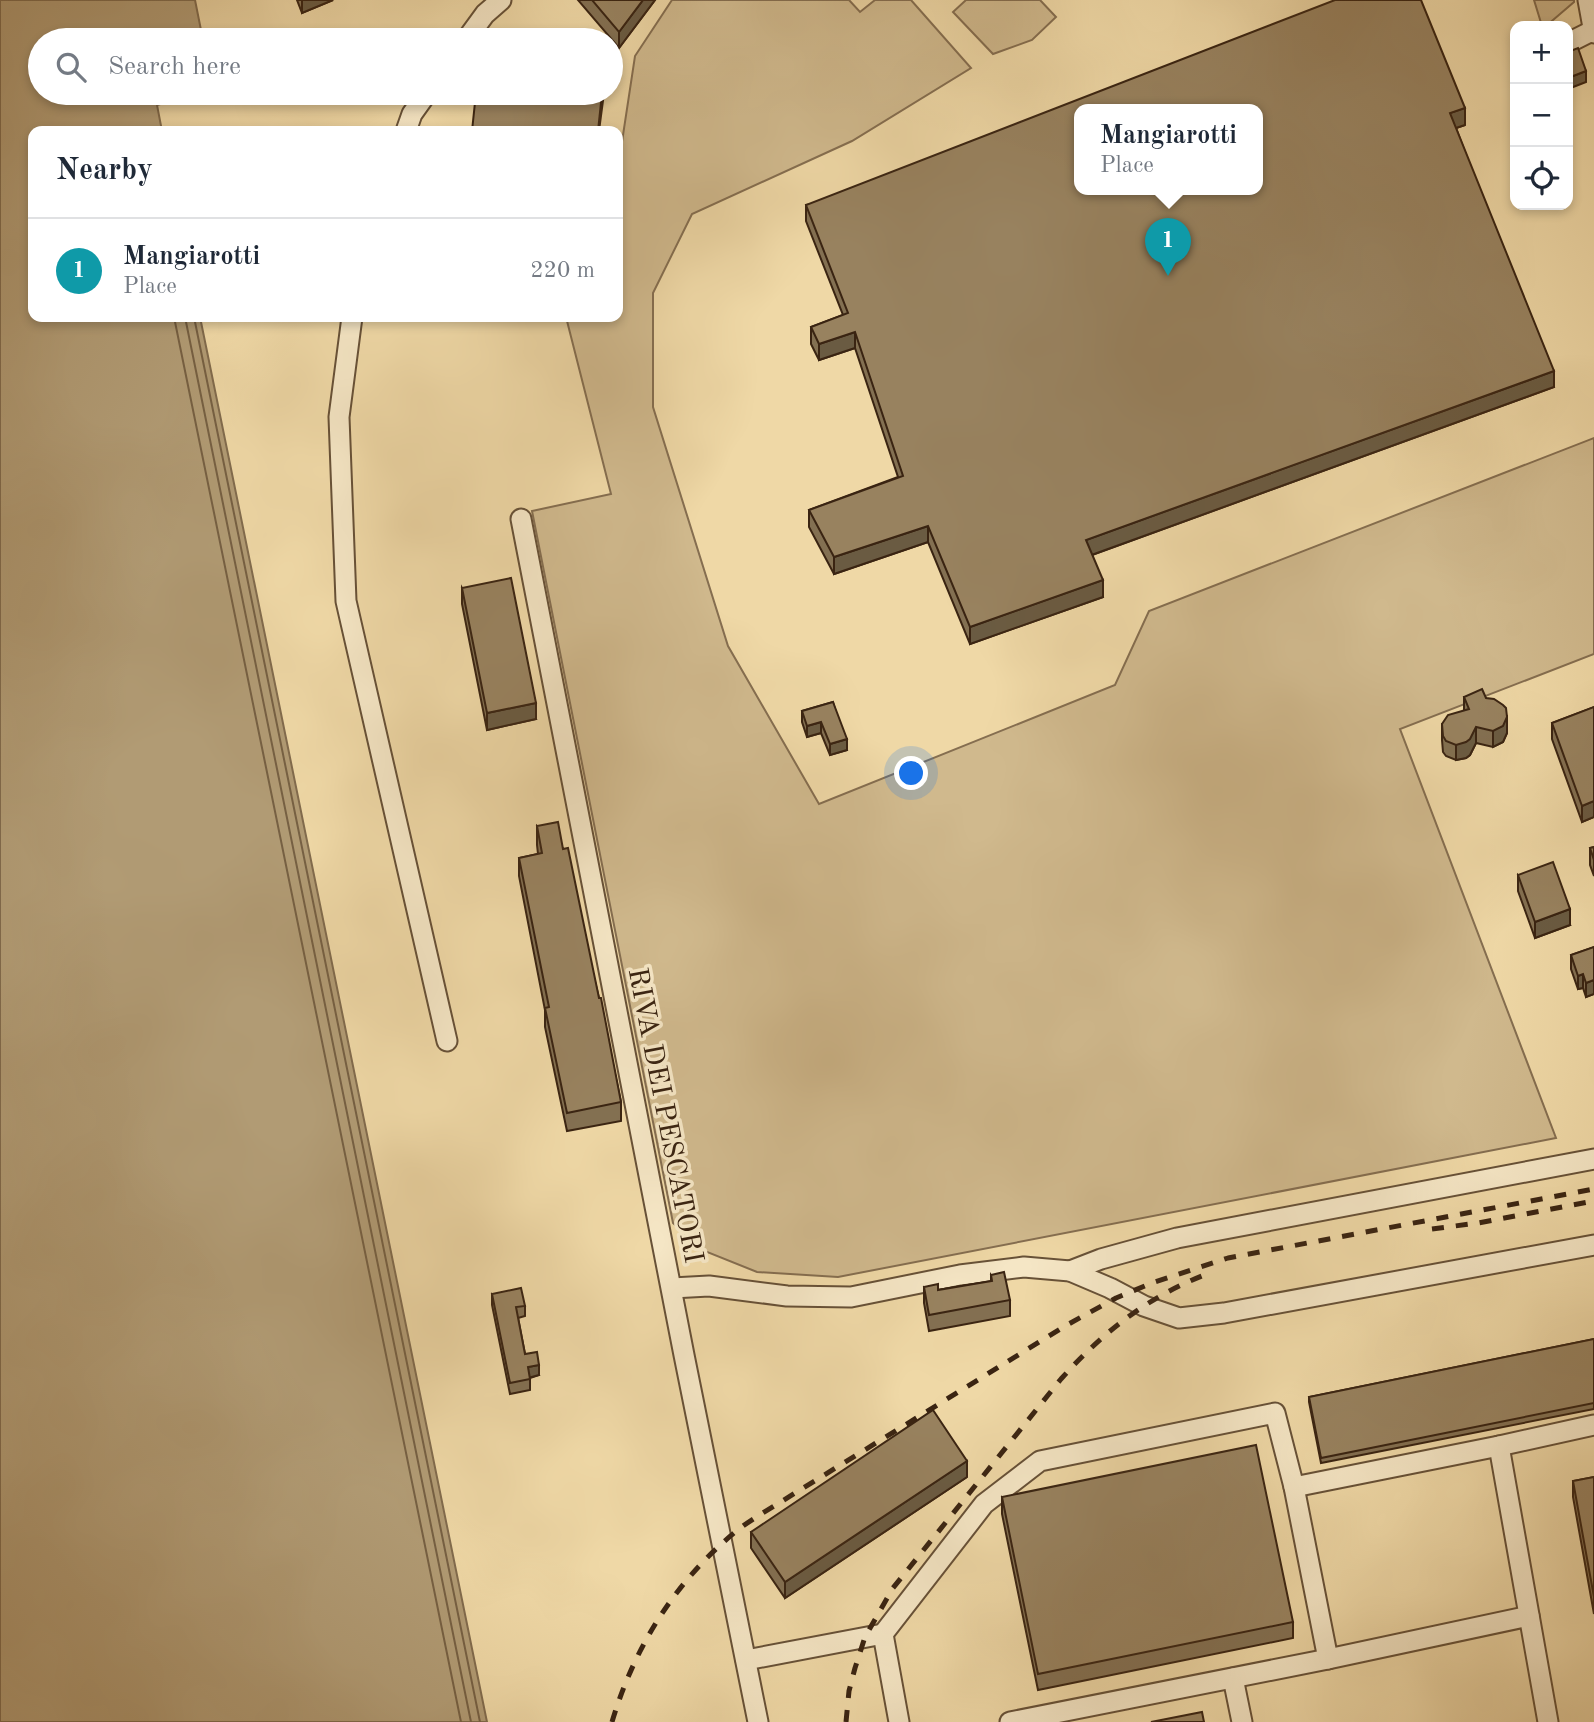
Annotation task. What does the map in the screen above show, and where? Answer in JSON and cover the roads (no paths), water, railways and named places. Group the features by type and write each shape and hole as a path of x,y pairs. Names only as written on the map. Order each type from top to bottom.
{"street":[{"path":"475,28 500,0"},
{"path":"1573,41 1594,32 1588,0"},
{"path":"408,126 418,105"},
{"path":"351,322 338,417 346,601 447,1041"},
{"name":"RIVA DEI PESCATORI","path":"521,519 758,1722"},
{"path":"1070,1271 1101,1259 1177,1238 1594,1159"},
{"path":"672,1289 709,1286 787,1296 851,1297 960,1275 1024,1268 1070,1271 1144,1306 1179,1318 1223,1313 1594,1245"},
{"path":"746,1660 883,1634 984,1504 1040,1461 1275,1413 1294,1487 1328,1659"},
{"path":"1294,1487 1499,1447 1594,1425"},
{"path":"1499,1447 1548,1722"},
{"path":"1010,1722 1529,1616"},
{"path":"883,1634 899,1722"},
{"path":"1233,1678 1242,1722"}],"water":[{"path":"0,0 195,0 201,28 28,28 28,105 157,105 161,126 28,126 28,322 201,322 487,1722 0,1722"}],"railway":[{"path":"612,1722 632,1668 659,1618 693,1573 734,1533 1065,1326 1116,1298 1228,1258 1594,1189"},
{"path":"1432,1229 1594,1201"},
{"path":"846,1722 849,1691 865,1637 893,1588 1061,1379 1094,1345 1130,1316 1168,1292 1212,1272"}],"place":[{"name":"Mangiarotti","path":"1168,276"}]}
